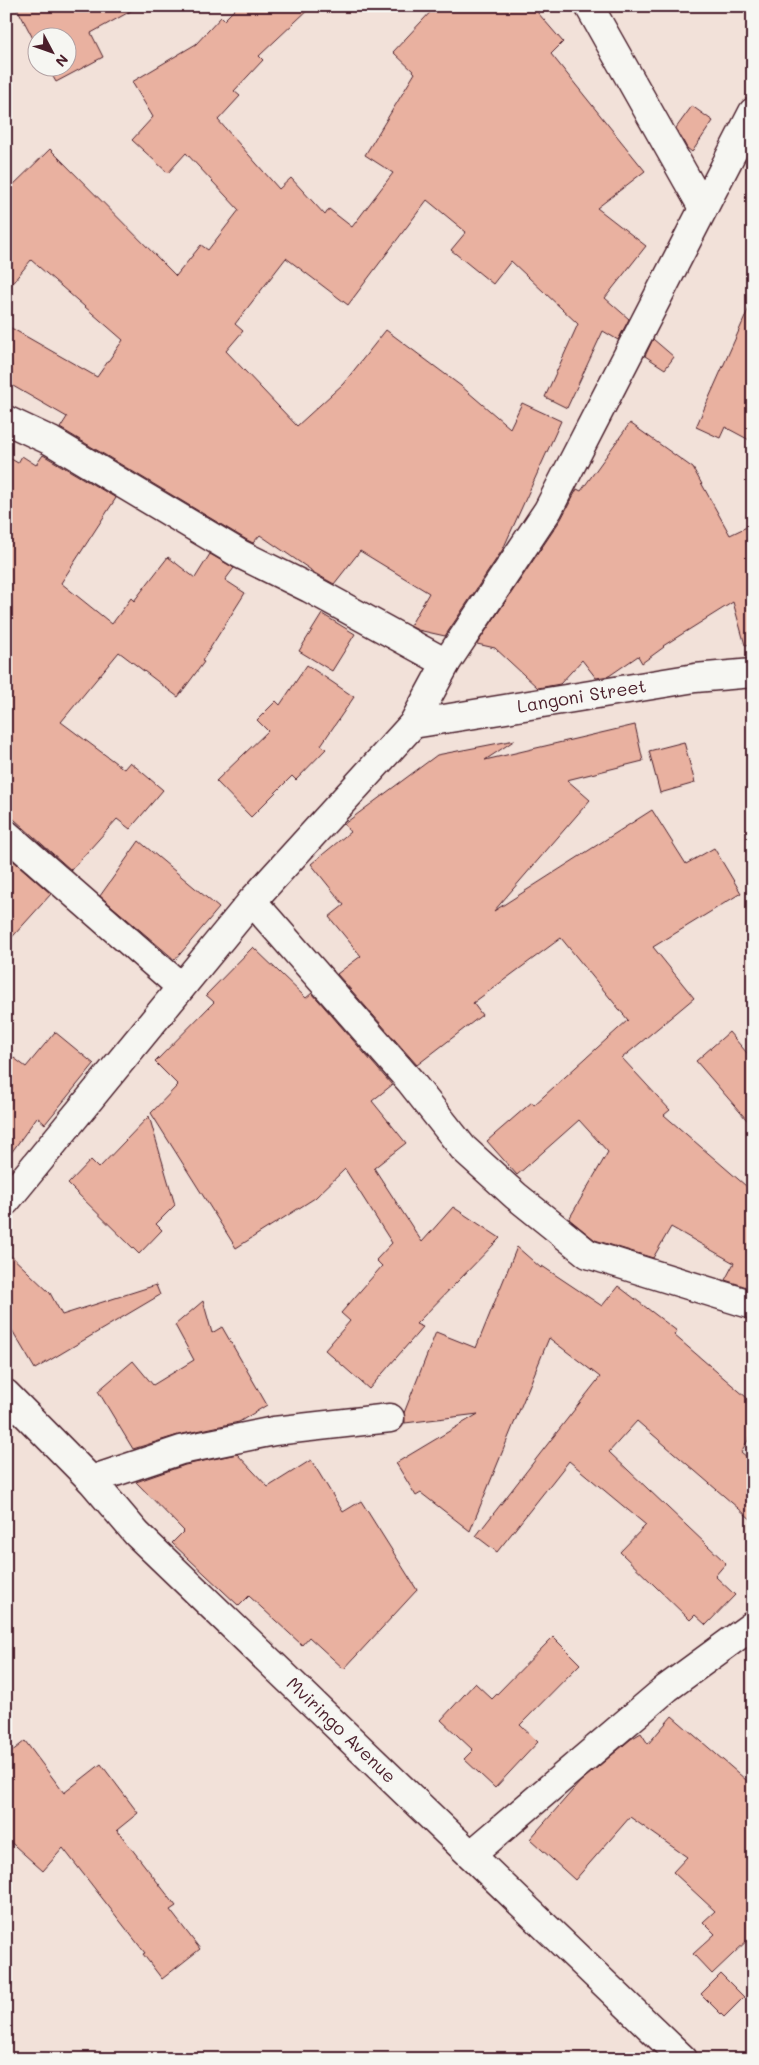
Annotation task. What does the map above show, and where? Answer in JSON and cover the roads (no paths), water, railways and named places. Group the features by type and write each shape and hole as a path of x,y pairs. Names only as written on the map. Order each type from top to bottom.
{"street":[{"path":"589,6 703,208"},
{"path":"6,1201 252,901 413,724 446,663 548,510 753,112"},
{"path":"6,420 51,441 240,554 309,588 446,663"},
{"name":"Langoni Street","path":"413,724 695,678 753,672"},
{"path":"6,834 181,987"},
{"path":"252,901 410,1081 463,1148 516,1196 588,1254 753,1305"},
{"name":"Mviringo Avenue","path":"6,1394 91,1480 137,1534 683,2059"},
{"path":"91,1480 181,1450 274,1431 390,1418"},
{"path":"472,1856 667,1688 753,1625"}]}
